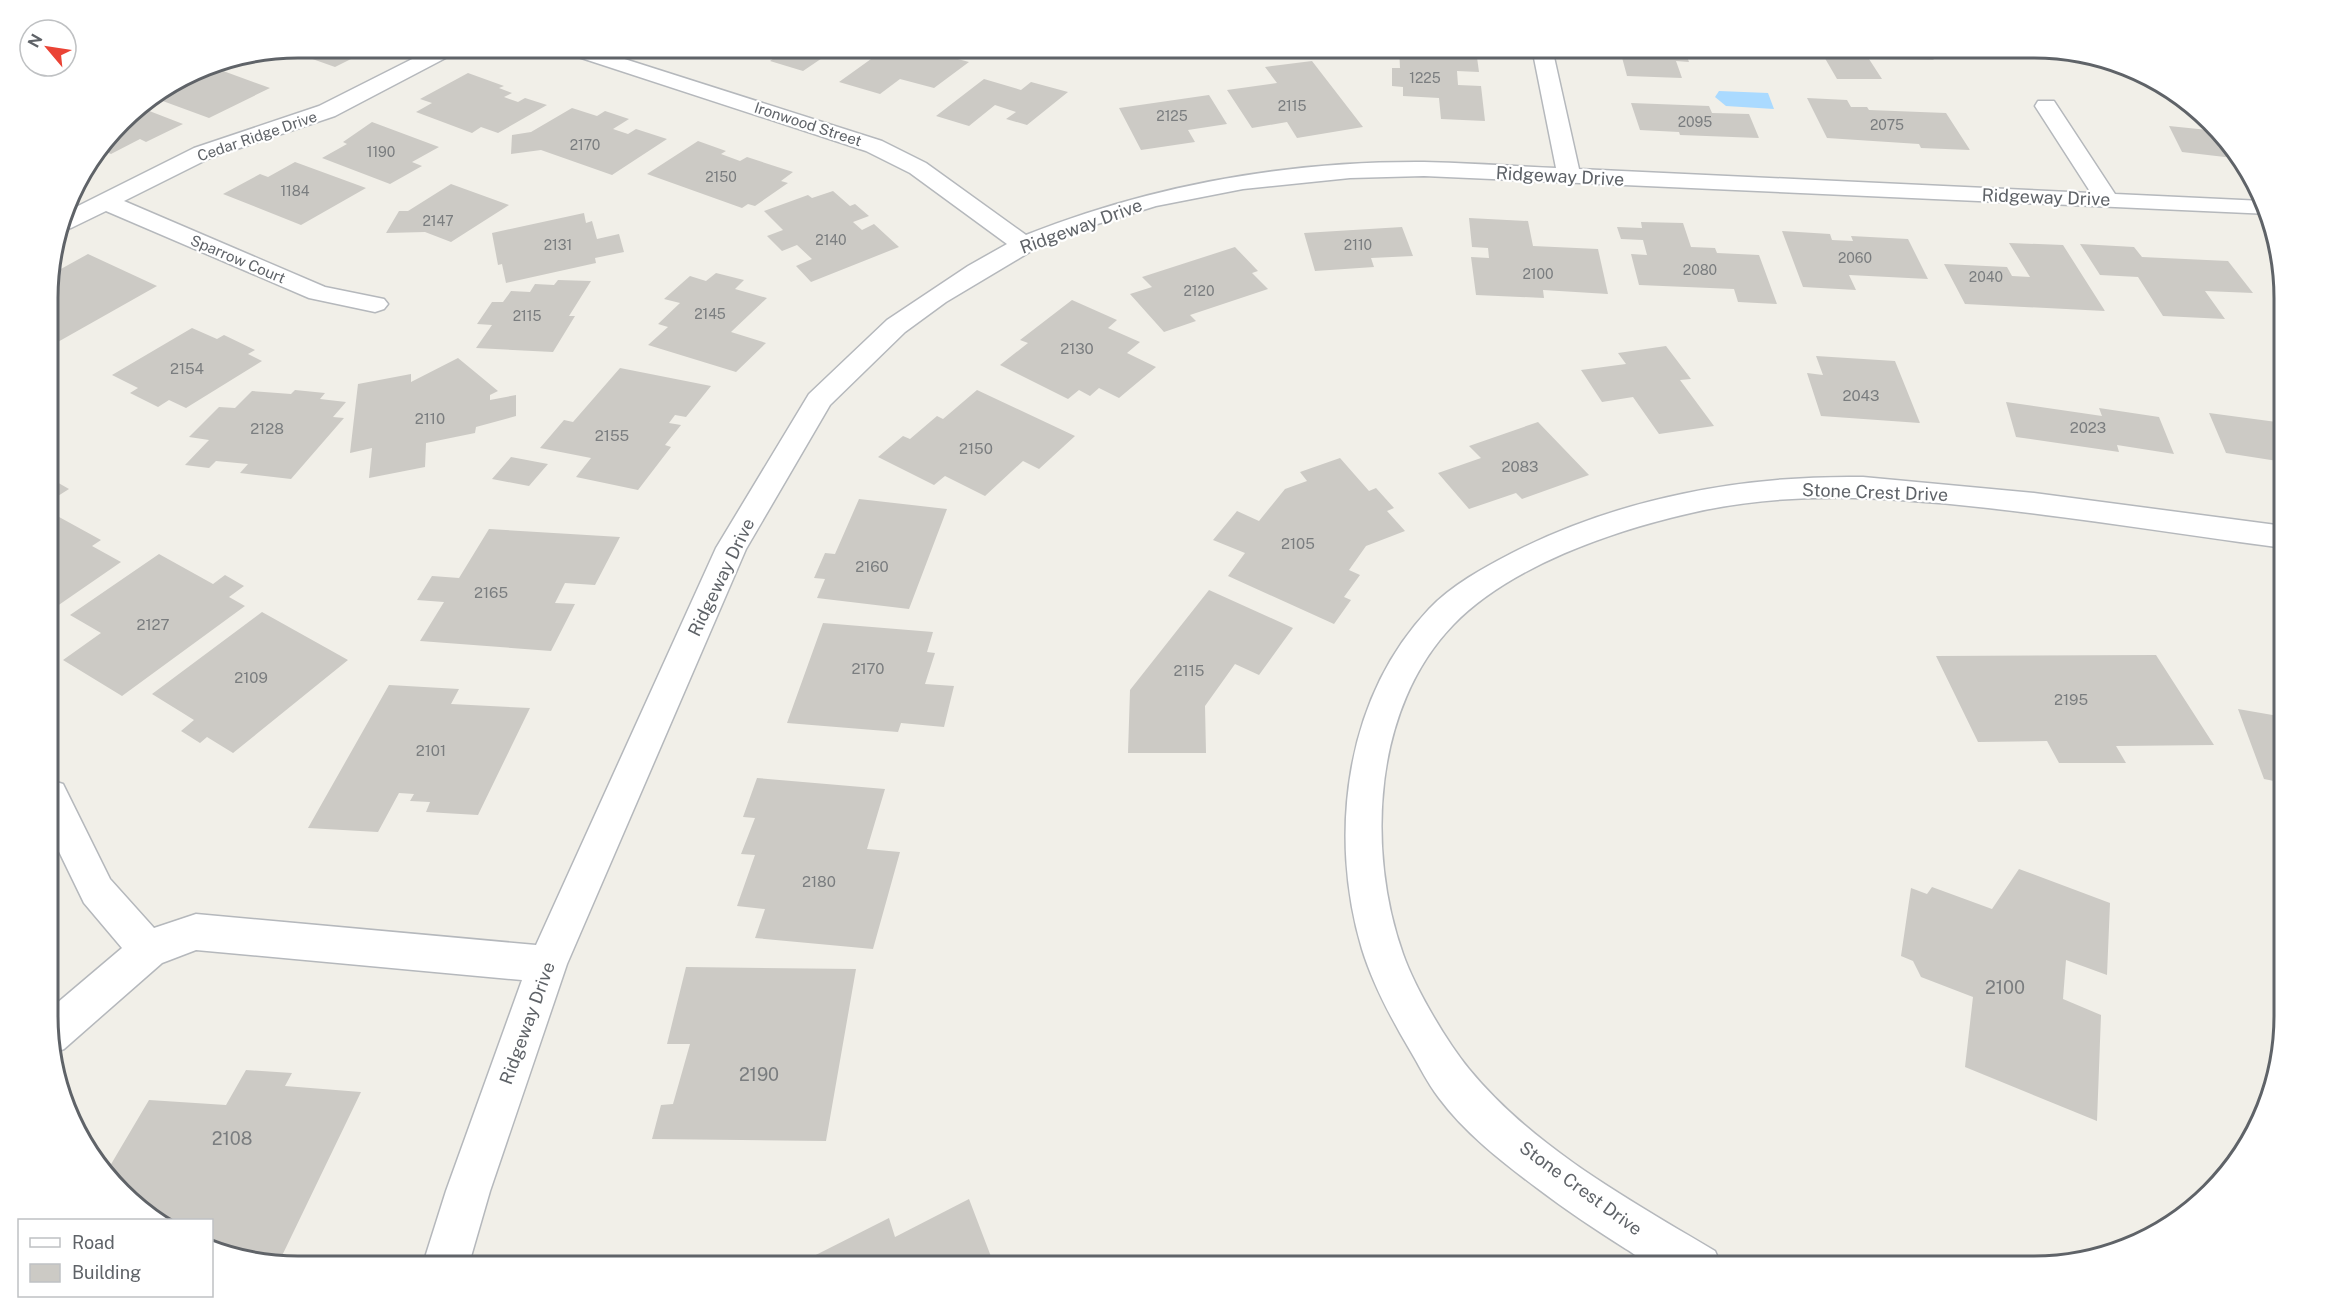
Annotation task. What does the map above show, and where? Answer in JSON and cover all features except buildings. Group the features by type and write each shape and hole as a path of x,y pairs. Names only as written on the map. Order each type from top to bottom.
{"street":[{"name":"Cedar Ridge Drive","path":"72,218 202,153 327,111 430,58"},
{"name":"Ironwood Street","path":"601,58 882,149 918,168 1024,245"},
{"path":"1544,58 1569,176"},
{"path":"2046,106 2107,199"},
{"name":"Ridgeway Drive","path":"448,1256 468,1191 547,964 730,548 819,400 855,362 896,326 977,271 1024,245 1083,221 1152,200 1243,182 1394,169 2257,207"},
{"name":"Sparrow Court","path":"105,202 318,293 375,304"},
{"name":"Stone Crest Drive","path":"1680,1256 1624,1223 1527,1153 1454,1083 1413,1018 1382,951 1365,874 1365,795 1377,728 1402,668 1442,617 1490,580 1564,542 1642,515 1728,495 1775,490 1809,487 1874,488 1946,493 2274,536"},
{"path":"58,811 97,891 148,950"},
{"path":"59,1027 148,950 172,938 196,932 547,964"}],"water":[{"path":"1719,91 1768,93 1774,109 1726,106 1715,97"}]}
